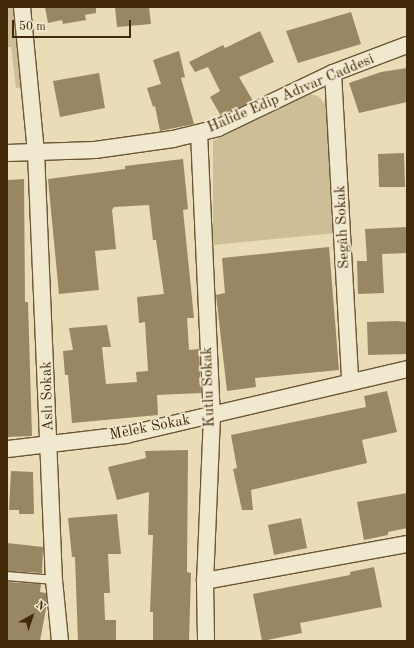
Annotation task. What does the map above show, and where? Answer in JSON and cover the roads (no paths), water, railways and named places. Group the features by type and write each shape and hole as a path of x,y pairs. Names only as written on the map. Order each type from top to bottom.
{"street":[{"name":"Aslı Sokak","path":"22,7 36,152 54,580 60,641"},
{"name":"Halide Edip Adıvar Caddesi","path":"7,153 95,150 218,128 333,73 407,45"},
{"name":"Segâh Sokak","path":"333,73 350,381"},
{"name":"Kutlu Sokak","path":"199,132 212,416 204,581 206,641"},
{"name":"Melek Sokak","path":"7,449 126,435 212,416 350,381 407,369"},
{"path":"204,581 407,544"}],"lane":[{"path":"7,576 54,580"}]}
